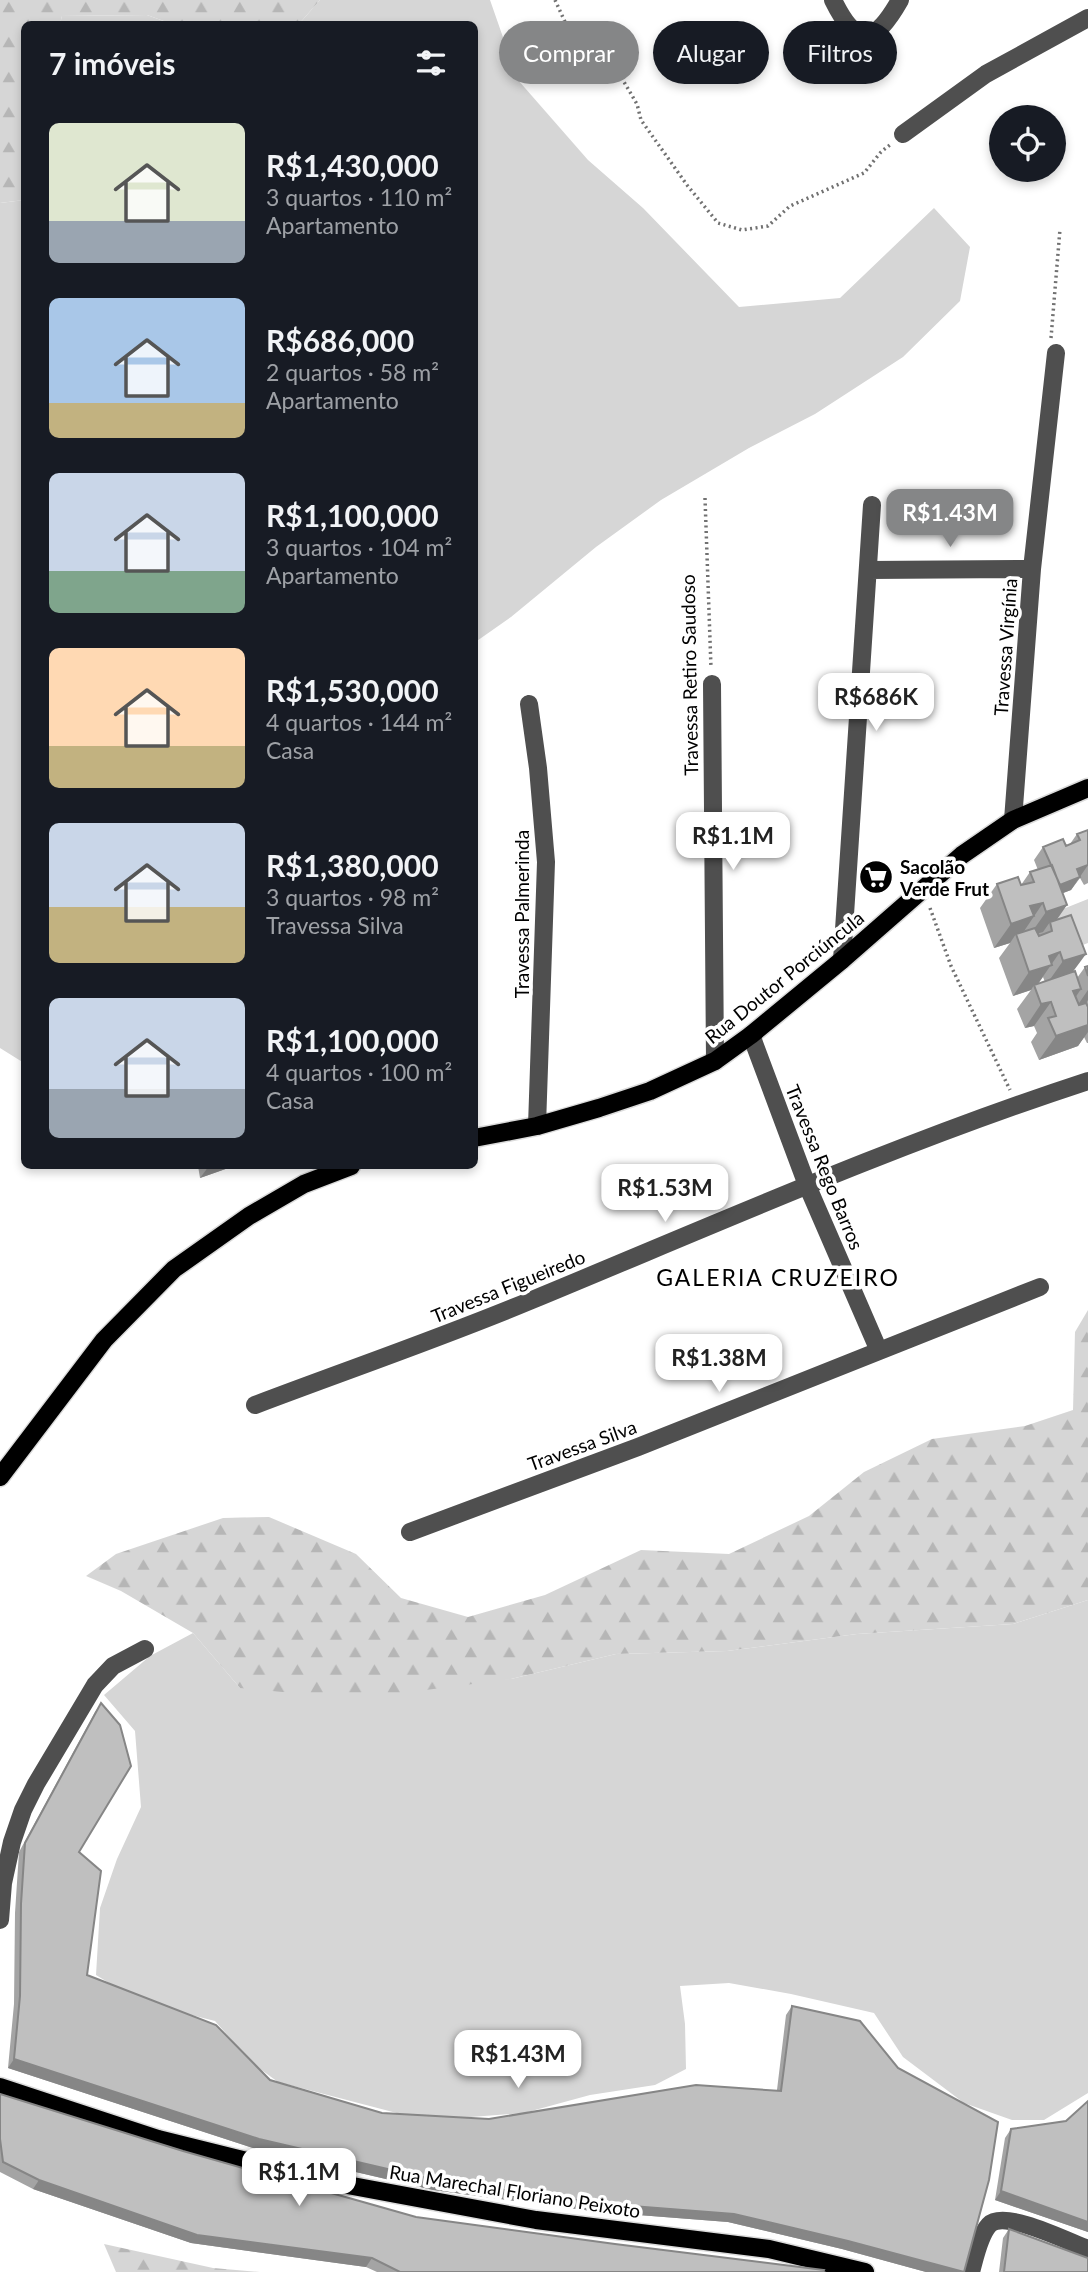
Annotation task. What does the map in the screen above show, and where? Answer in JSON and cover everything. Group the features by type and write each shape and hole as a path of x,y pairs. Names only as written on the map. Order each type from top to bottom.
{"main road":[{"name":"Rua Doutor Porciúncula","path":"478,1137 537,1126 599,1108 650,1091 715,1060 751,1035 842,960 962,855 1013,820 1088,788"},
{"path":"0,1477 104,1340 174,1269 249,1216 304,1184 343,1169"},
{"name":"Rua Marechal Floriano Peixoto","path":"0,2087 158,2139 331,2182 536,2220 769,2249 837,2268 865,2272"}],"street":[{"path":"833,0 848,26 858,34 873,34 879,30 900,0"},
{"path":"903,134 986,74 1088,18"},
{"name":"Travessa Virgínia","path":"1013,820 1032,569 1053,349"},
{"path":"842,960 872,505"},
{"path":"868,570 1032,569"},
{"name":"Travessa Retiro Saudoso","path":"712,684 715,1060"},
{"name":"Travessa Palmerinda","path":"529,704 538,768 546,862 537,1126"},
{"name":"Travessa Rego Barros","path":"751,1035 807,1185 879,1352"},
{"name":"Travessa Figueiredo","path":"255,1405 529,1302 807,1185 1017,1105 1088,1082"},
{"name":"Travessa Silva","path":"410,1532 638,1447 1040,1286"},
{"path":"0,1920 3,1883 12,1842 36,1784 94,1685 113,1666 145,1649"},
{"path":"971,2272 984,2233 990,2224 1000,2220 1016,2221 1088,2249"}],"path":[{"path":"555,0 565,22 610,58 637,104 642,120 687,186 718,223 742,230 768,226 790,206 864,173 881,152 903,134"},
{"path":"1053,349 1060,229"},
{"name":"Travessa Retiro Saudoso","path":"705,499 712,684"},
{"path":"923,890 951,966 1017,1105"}],"green space":[{"path":"0,0 320,0 302,21 164,21 147,15 62,16 61,21 21,21 21,200 0,203"},
{"path":"320,0 490,0 499,26 499,84 522,84 588,160 643,208 739,307 840,298 934,208 970,247 960,301 903,357 815,414 749,448 661,500 596,547 511,617 478,640 478,21 302,21"},
{"path":"147,15 164,21 61,21 62,16"},
{"path":"21,200 21,1061 0,1048 0,203"},
{"path":"1088,899 1088,943 1069,950 1053,913"},
{"path":"1088,1310 1088,1600 1013,1624 857,1634 727,1651 616,1654 511,1679 355,1699 240,1688 193,1633 121,1591 86,1576 116,1554 223,1518 269,1517 356,1554 401,1598 468,1617 545,1595 641,1550 729,1554 809,1516 864,1472 932,1439 1025,1426 1073,1410 1075,1332"},
{"path":"1088,1600 1088,2093 1044,2120 1012,2120 964,2103 903,2057 874,2013 729,1983 680,1986 685,2024 686,2069 655,2085 590,2095 524,2113 458,2118 412,2117 278,2082 252,2063 215,2021 140,2002 96,1975 100,1908 117,1859 141,1807 135,1731 104,1695 150,1656 193,1633 240,1688 511,1679 616,1654 727,1651 857,1634 1013,1624"},
{"path":"104,2244 213,2268 260,2272 116,2272"}],"building":[{"path":"1088,830 1088,865 1077,869 1080,877 1060,885 1043,847 1063,839 1066,846 1080,840 1077,834"},
{"path":"1052,865 1067,905 1046,912 1043,903 1030,906 1034,916 1011,924 997,884 1018,877 1021,885 1034,882 1030,872"},
{"path":"1071,915 1086,954 1063,961 1060,952 1049,956 1052,965 1029,972 1016,934 1035,928 1039,936 1052,931 1050,922"},
{"path":"1075,971 1081,989 1073,991 1079,1005 1086,1003 1088,1007 1088,1025 1056,1036 1048,1018 1056,1016 1051,1002 1041,1004 1034,985"},
{"path":"101,1703 120,1725 131,1766 79,1852 101,1871 87,1975 216,2025 270,2080 382,2113 489,2119 696,2085 781,2091 792,2006 860,2021 898,2068 998,2122 989,2180 964,2272 734,2214 606,2204 439,2181 259,2139 14,2059 20,1996 25,1843"},
{"path":"0,2094 183,2151 416,2217 824,2270 400,2272 372,2258 197,2235 39,2180 3,2162"},
{"path":"1088,2101 1088,2222 1001,2191 1011,2129 1066,2121"},
{"path":"1009,2229 1088,2258 1088,2272 1004,2272"}],"place":[{"name":"Sacolão Verde Frut","path":"876,877"}],"district":[{"name":"GALERIA CRUZEIRO","path":"778,1277"}]}
